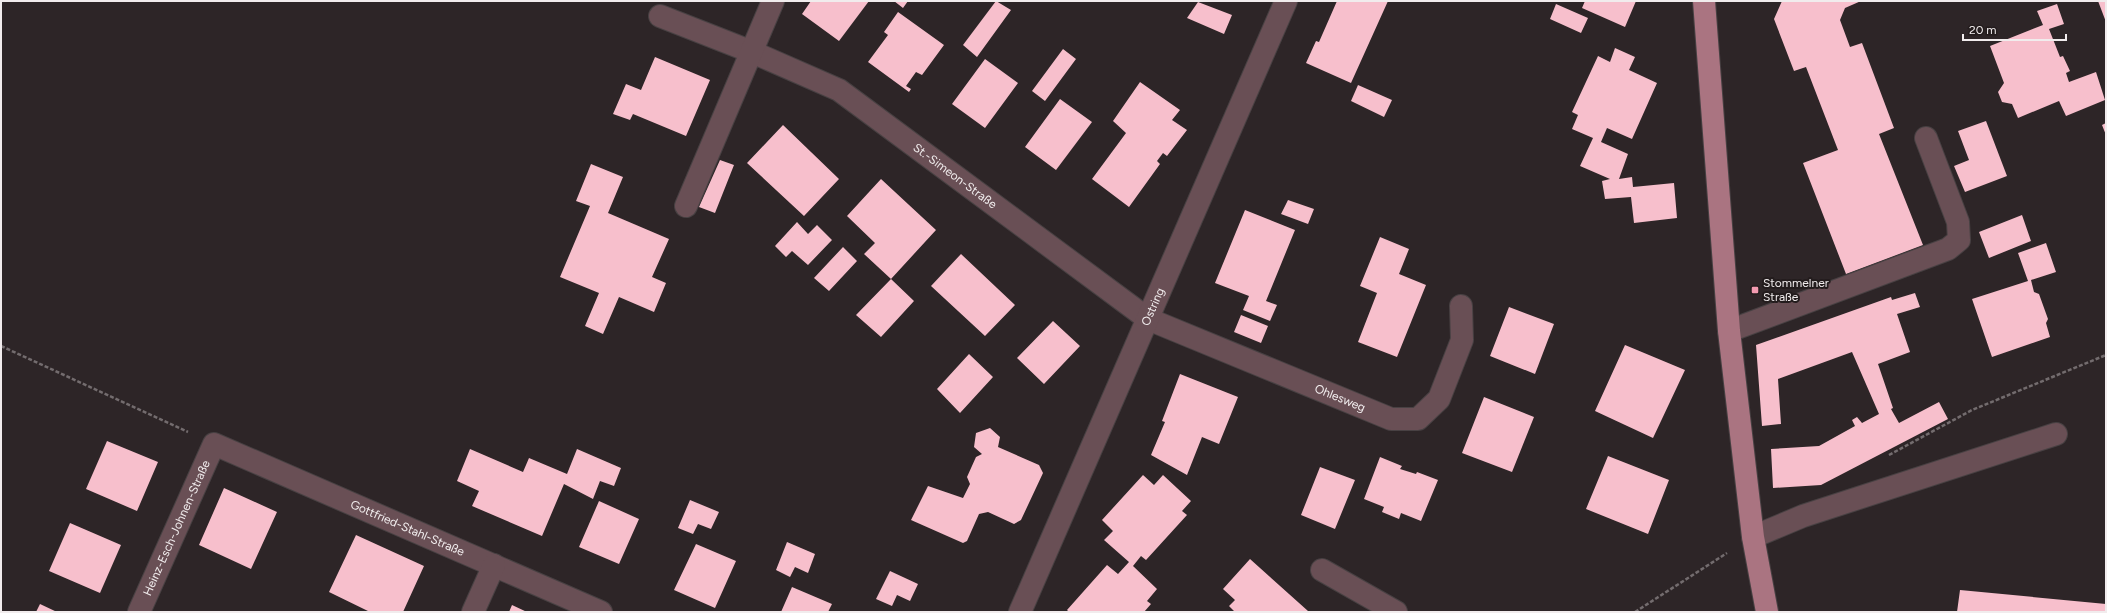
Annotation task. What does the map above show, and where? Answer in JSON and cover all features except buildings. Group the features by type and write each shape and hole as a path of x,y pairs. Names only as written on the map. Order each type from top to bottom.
{"main road":[{"path":"1704,1 1730,331 1753,537 1767,612"}],"street":[{"path":"686,206 773,1"},
{"name":"Ostring","path":"1020,612 1286,1"},
{"name":"St.-Simeon-Straße","path":"660,16 752,52 839,90 1148,319"},
{"path":"1730,331 1948,249 1959,240 1958,222 1926,138"},
{"name":"Ohlesweg","path":"1148,319 1391,419 1418,419 1439,398 1462,340 1461,306"},
{"path":"1753,537 1803,516 2056,434"},
{"name":"Gottfried-Stahl-Straße","path":"214,444 602,612"},
{"name":"Heinz-Esch-Johnen-Straße","path":"139,612 214,444"},
{"path":"473,612 494,565"},
{"path":"1322,570 1396,612"}],"path":[{"path":"1,346 214,444"},
{"path":"1888,456 1972,410 2106,355"},
{"path":"1635,612 1677,583 1753,537"}],"place":[{"name":"Stommelner Straße","path":"1755,290"}]}
